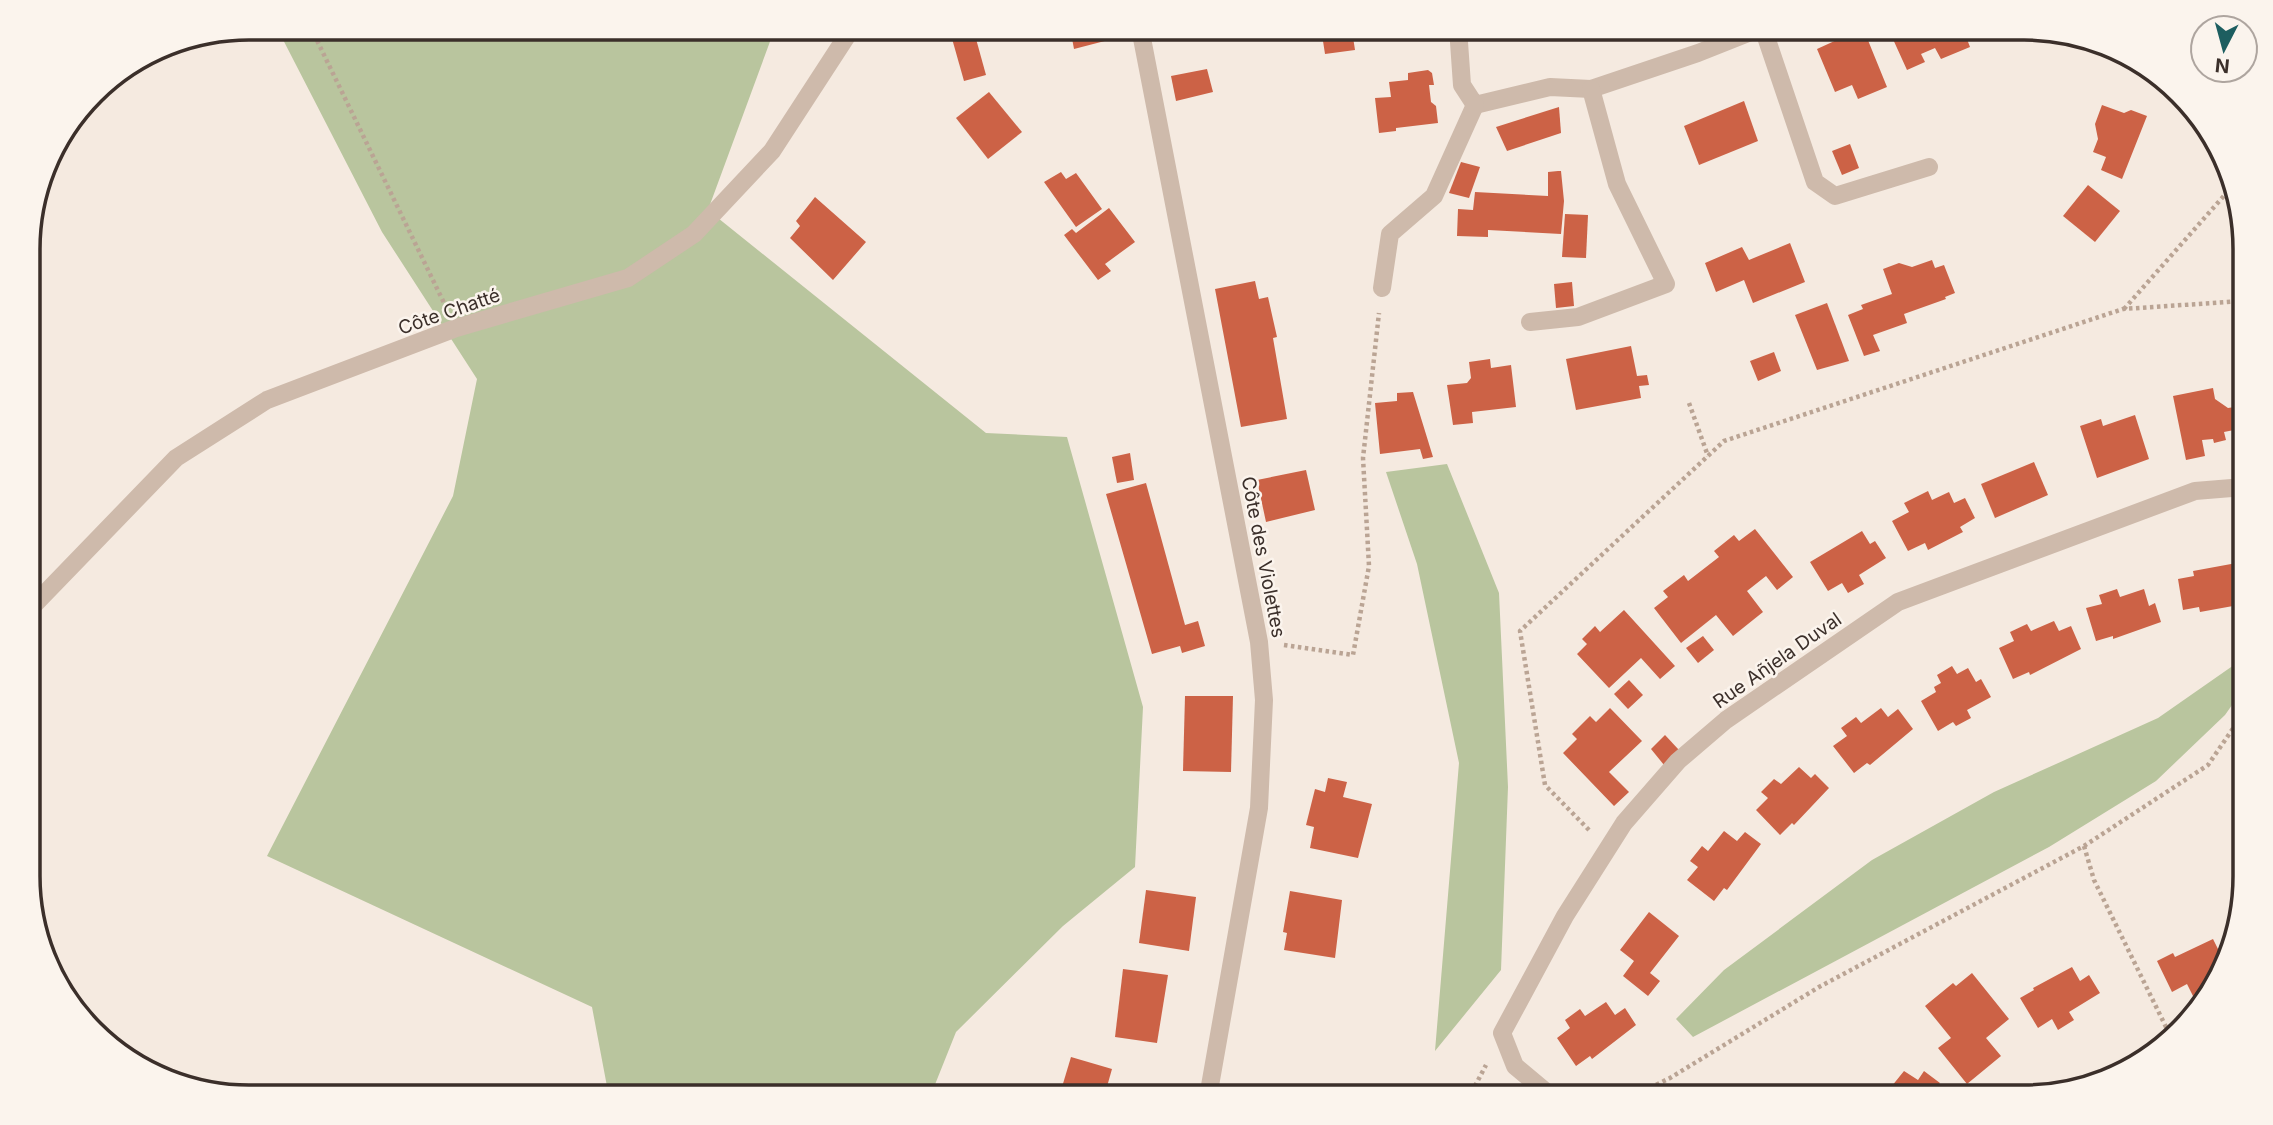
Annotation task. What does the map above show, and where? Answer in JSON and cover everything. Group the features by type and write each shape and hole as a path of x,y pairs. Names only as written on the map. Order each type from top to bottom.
{"street":[{"name":"Côte des Violettes","path":"1142,40 1259,642 1264,700 1259,808 1210,1084"},
{"path":"1459,40 1462,85 1475,105"},
{"path":"1475,105 1550,87 1591,89 1731,40"},
{"path":"1766,40 1815,181 1835,196 1929,167"},
{"name":"Côte Chatté","path":"40,598 176,458 267,400 456,328 628,278 694,234 772,151 844,41"},
{"path":"1530,322 1578,317 1666,284 1617,184 1591,89"},
{"path":"1382,288 1390,233 1434,196 1475,105"},
{"name":"Rue Añjela Duval","path":"1537,1084 1515,1066 1502,1033 1565,916 1608,849 1625,823 1678,761 1726,720 1898,602 2195,491 2233,487"}],"path":[{"path":"317,41 456,328"},
{"path":"2123,309 2226,194"},
{"path":"1259,642 1353,655 1368,566 1363,458 1382,288"},
{"path":"1608,849 1545,785 1520,631 1724,440 2123,309 2233,302"},
{"path":"1689,403 1708,456"},
{"path":"1658,1084 1819,987 2084,846 2208,765 2233,729"},
{"path":"2084,846 2094,880 2167,1028"}],"green space":[{"path":"284,41 770,41 708,210 986,433 1067,437 1143,707 1135,867 1063,926 956,1032 935,1085 607,1085 592,1007 267,856 453,496 477,379 382,232"},
{"path":"1447,464 1499,593 1508,787 1501,970 1435,1051 1459,763 1417,564 1386,472"},
{"path":"2233,666 2233,704 2225,715 2156,781 2049,847 1693,1037 1676,1019 1724,970 1872,860 1994,792 2158,718"}],"building":[{"path":"1354,40 1355,50 1325,54 1323,41"},
{"path":"1836,40 1868,40 1887,87 1858,99 1852,85 1835,92 1817,49"},
{"path":"1893,40 1967,40 1970,47 1941,59 1935,48 1921,54 1925,62 1907,70"},
{"path":"953,41 976,41 986,75 964,81"},
{"path":"1072,41 1107,41 1074,49"},
{"path":"1207,69 1213,92 1176,101 1171,76"},
{"path":"1428,70 1432,73 1434,85 1429,85 1431,102 1436,106 1438,123 1379,133 1375,98 1391,97 1389,82 1408,80 1408,73"},
{"path":"989,92 1022,132 988,159 956,118"},
{"path":"1744,101 1758,141 1699,165 1684,126"},
{"path":"2102,105 2124,113 2131,110 2147,116 2122,179 2101,170 2106,157 2093,152 2098,139 2095,124"},
{"path":"1559,107 1561,133 1507,151 1496,127"},
{"path":"1850,144 1859,168 1842,175 1832,151"},
{"path":"1461,162 1480,167 1469,198 1449,193"},
{"path":"1561,171 1564,201 1561,234 1488,230 1488,237 1457,236 1458,209 1473,210 1475,192 1548,196 1548,172"},
{"path":"1061,172 1066,179 1076,173 1102,209 1076,227 1044,182"},
{"path":"2088,185 2120,211 2095,242 2063,216"},
{"path":"815,197 866,242 833,280 790,238 800,226 796,221"},
{"path":"1109,208 1135,242 1105,264 1111,271 1098,280 1064,235 1072,229 1076,233"},
{"path":"1565,214 1588,215 1586,258 1562,257"},
{"path":"1790,243 1805,282 1753,303 1744,280 1716,292 1705,263 1742,247 1749,260"},
{"path":"1932,260 1935,268 1944,265 1955,293 1945,297 1946,299 1904,314 1907,323 1873,335 1880,351 1864,356 1848,315 1863,309 1861,305 1892,294 1883,269 1899,263 1912,267"},
{"path":"1255,281 1259,299 1268,297 1277,337 1273,338 1287,419 1241,427 1215,289"},
{"path":"1572,282 1574,306 1556,308 1554,284"},
{"path":"1827,303 1849,361 1817,370 1795,315"},
{"path":"1631,346 1637,376 1647,375 1649,385 1639,386 1641,398 1576,410 1566,359"},
{"path":"1774,352 1781,371 1758,381 1750,361"},
{"path":"1490,359 1491,368 1511,365 1516,407 1472,412 1473,423 1453,425 1447,385 1467,383 1471,378 1469,362"},
{"path":"2213,388 2215,399 2228,408 2233,407 2233,430 2224,432 2226,440 2214,443 2213,439 2202,440 2205,456 2186,460 2173,396"},
{"path":"1413,392 1433,457 1423,459 1420,449 1380,454 1375,403 1397,401 1397,393"},
{"path":"2135,415 2149,459 2097,478 2080,426 2101,419 2103,426"},
{"path":"1130,453 1134,480 1117,483 1112,457"},
{"path":"2034,462 2048,495 1995,518 1981,484"},
{"path":"1306,470 1315,510 1266,522 1257,480"},
{"path":"1146,483 1185,625 1198,621 1205,646 1182,653 1180,646 1152,654 1106,494"},
{"path":"1928,491 1932,500 1949,492 1954,503 1965,498 1975,518 1960,527 1963,532 1928,550 1925,543 1908,551 1892,521 1909,512 1904,503"},
{"path":"1755,529 1793,577 1777,590 1766,576 1747,591 1763,612 1733,636 1716,615 1681,643 1654,608 1668,597 1663,591 1684,575 1688,581 1719,557 1714,551 1734,535 1739,541"},
{"path":"1862,531 1870,544 1875,541 1886,558 1859,575 1864,584 1848,593 1842,583 1828,591 1810,562"},
{"path":"2233,564 2233,606 2200,612 2199,607 2183,610 2178,579 2194,576 2193,571"},
{"path":"2117,589 2120,597 2144,589 2149,606 2155,603 2161,622 2113,639 2113,636 2096,641 2086,608 2102,604 2099,595"},
{"path":"1624,610 1675,666 1660,679 1641,658 1609,688 1577,654 1587,644 1582,639 1595,626 1600,632"},
{"path":"2054,621 2059,631 2071,626 2081,649 2030,675 2029,672 2013,679 1999,648 2014,641 2010,632 2027,624 2031,631"},
{"path":"1703,636 1714,650 1698,663 1686,648"},
{"path":"1952,666 1957,674 1968,668 1976,682 1981,679 1991,697 1967,710 1971,718 1956,726 1953,722 1938,731 1921,701 1936,692 1934,687 1941,683 1937,675"},
{"path":"1629,680 1643,695 1628,709 1614,694"},
{"path":"1185,696 1233,696 1231,772 1183,771"},
{"path":"1610,708 1642,741 1609,772 1629,792 1614,806 1563,753 1577,739 1572,734 1590,716 1596,722"},
{"path":"1881,708 1888,717 1898,709 1913,729 1870,765 1867,763 1854,773 1833,746 1847,736 1841,728 1856,717 1861,723"},
{"path":"1665,735 1679,750 1664,765 1651,749"},
{"path":"1799,767 1811,778 1815,774 1829,788 1794,825 1792,823 1780,835 1756,810 1768,798 1761,792 1774,779 1781,784"},
{"path":"1328,778 1347,782 1343,797 1372,804 1358,858 1310,848 1314,827 1306,825 1315,789 1325,792"},
{"path":"1724,831 1737,841 1745,832 1761,844 1727,890 1724,888 1714,901 1687,880 1698,867 1690,861 1702,846 1708,851"},
{"path":"1146,890 1196,897 1189,951 1139,943"},
{"path":"1290,891 1342,900 1335,958 1284,950 1287,933 1283,932"},
{"path":"1649,912 1679,936 1650,973 1660,981 1648,996 1623,976 1634,961 1620,950"},
{"path":"2213,939 2219,950 2194,998 2187,984 2172,992 2157,961 2173,953 2175,957"},
{"path":"2072,967 2080,981 2089,975 2100,993 2069,1012 2074,1020 2058,1030 2052,1019 2038,1028 2020,998"},
{"path":"1123,969 1168,975 1157,1043 1115,1037"},
{"path":"1972,973 2009,1019 1986,1038 2001,1056 1967,1084 1938,1048 1951,1038 1925,1006 1953,983 1956,986"},
{"path":"1606,1002 1615,1015 1625,1008 1636,1025 1592,1059 1590,1056 1576,1066 1557,1038 1570,1028 1565,1020 1580,1009 1585,1016"},
{"path":"1071,1057 1112,1069 1108,1085 1063,1085"},
{"path":"1904,1071 1918,1080 1924,1071 1940,1083 1939,1084 1893,1084"}]}
